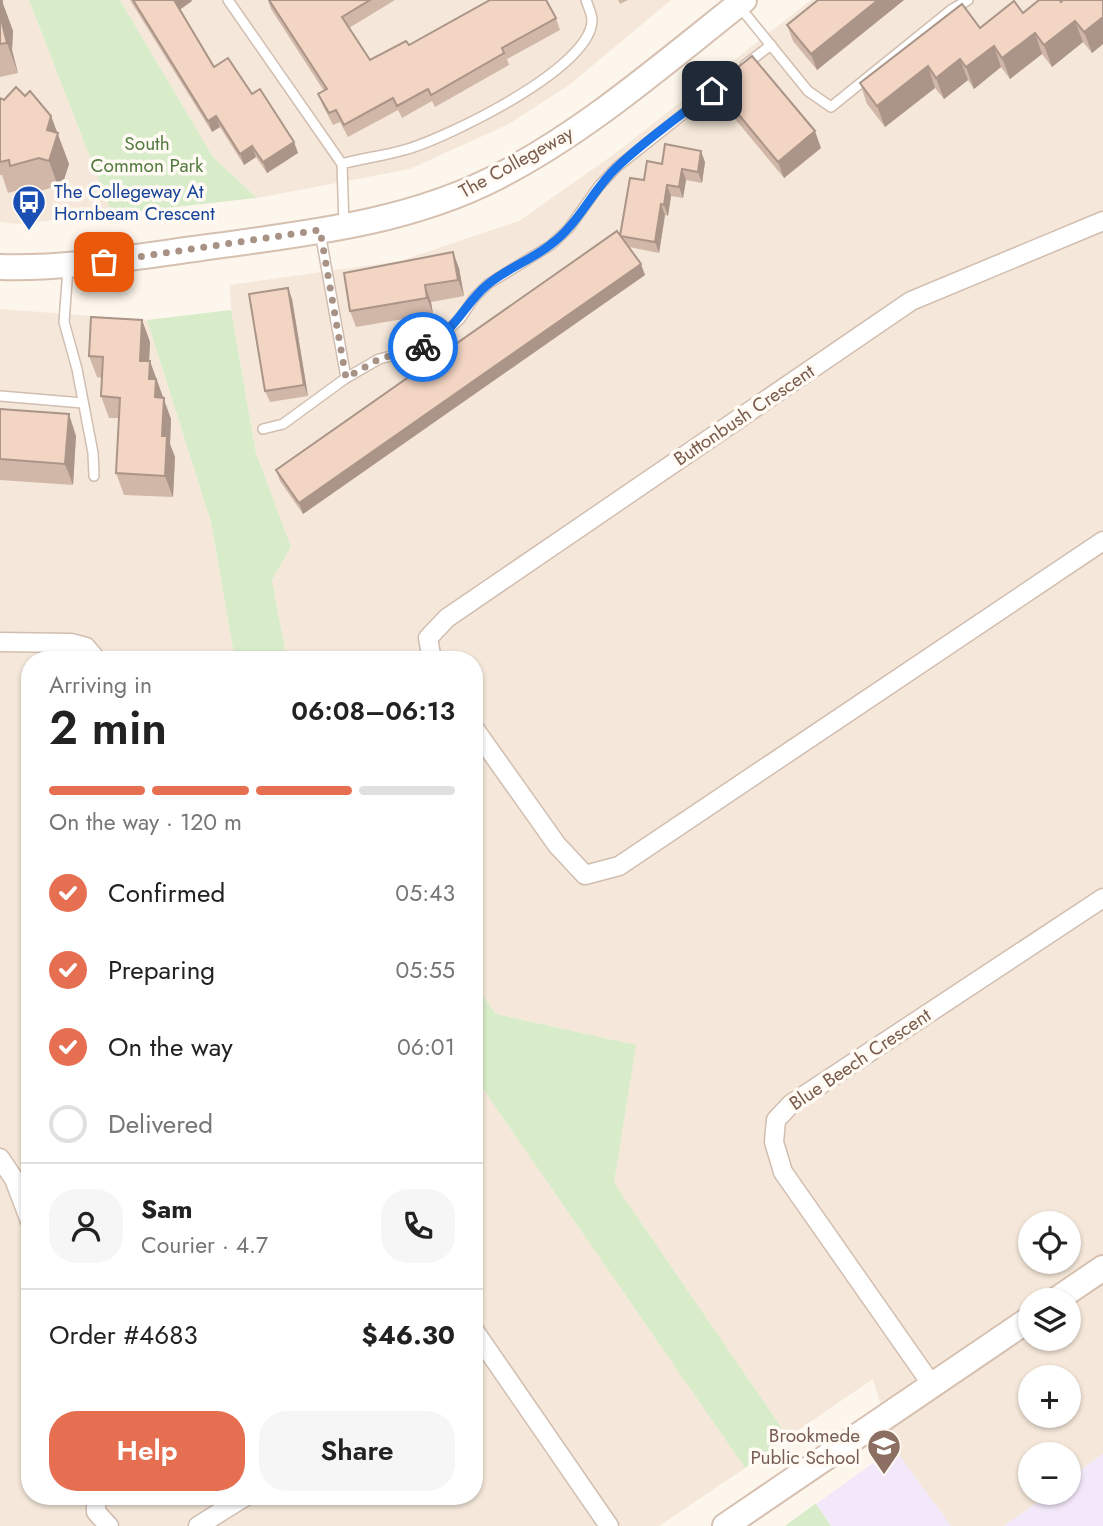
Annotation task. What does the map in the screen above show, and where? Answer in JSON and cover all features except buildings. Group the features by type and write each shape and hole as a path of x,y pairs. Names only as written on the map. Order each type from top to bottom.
{"street":[{"name":"The Collegeway","path":"0,267 68,266 320,230 396,215 447,199 497,177 547,149 741,2"},
{"name":"Buttonbush Crescent","path":"430,651 428,638 447,618 911,301 1103,221"},
{"path":"483,741 557,845 585,875 620,866 1103,541"},
{"path":"0,642 71,643 86,647 89,651"},
{"name":"Blue Beech Crescent","path":"932,1385 783,1172 774,1142 776,1120 790,1104 1103,898"},
{"path":"0,1158 14,1179 21,1197"},
{"path":"1074,1288 1103,1268"},
{"path":"725,1526 1018,1327"},
{"path":"483,1348 609,1526"},
{"path":"96,1505 96,1511 109,1526"},
{"path":"198,1526 232,1505"}],"lane":[{"path":"228,0 342,164 344,225"},
{"path":"342,164 405,150 473,122 532,89 568,59 587,36 592,22 586,0"},
{"path":"741,2 808,91 831,107 951,10 968,0"},
{"path":"738,70 771,45"},
{"path":"264,429 283,424 346,378 379,359 415,350 436,341 460,318 488,284 551,245 569,228 599,186 617,167 728,79"},
{"path":"320,230 346,378"},
{"path":"68,266 64,322 77,369 93,453 94,476"},
{"path":"0,396 83,403"}],"shaded area":[{"path":"0,0 29,0 112,214 17,224 0,222"},
{"path":"120,0 671,0 569,85 509,124 410,169 257,198 213,157"},
{"path":"811,0 1103,0 1103,1454 1081,1470 1081,1442 1018,1442 1018,1505 1033,1505 1004,1526 951,1526 894,1448 873,1379 788,1437 614,1183 635,1045 496,1014 483,996 483,651 285,651 272,580 291,547 256,453 231,310 230,285 400,261 519,221 613,155"},
{"path":"0,309 147,320 211,522 233,651 21,651 21,1505 483,1505 483,1089 745,1468 659,1526 0,1526"},
{"name":"Brookmede Public School","path":"894,1448 951,1526 831,1526 816,1504"},
{"path":"1103,1454 1103,1526 1004,1526 1033,1505 1081,1505 1081,1470"}],"green space":[{"name":"South Common Park","path":"29,0 120,0 213,157 257,198 112,214"},
{"path":"231,310 256,453 291,547 272,580 285,651 233,651 211,522 147,320"},
{"path":"483,996 496,1014 636,1045 614,1183 788,1437 745,1468 483,1089"},
{"path":"815,1504 831,1526 785,1526"}],"way so far":[{"path":"104,262 320,230 346,378 379,359 423,347"}],"place":[{"name":"The Collegeway At Hornbeam Crescent","path":"29,232"},
{"name":"Brookmede Public School","path":"884,1476"}],"route":[{"path":"423,347 436,341 460,318 488,284 551,245 569,228 599,186 617,167 712,91"}]}
